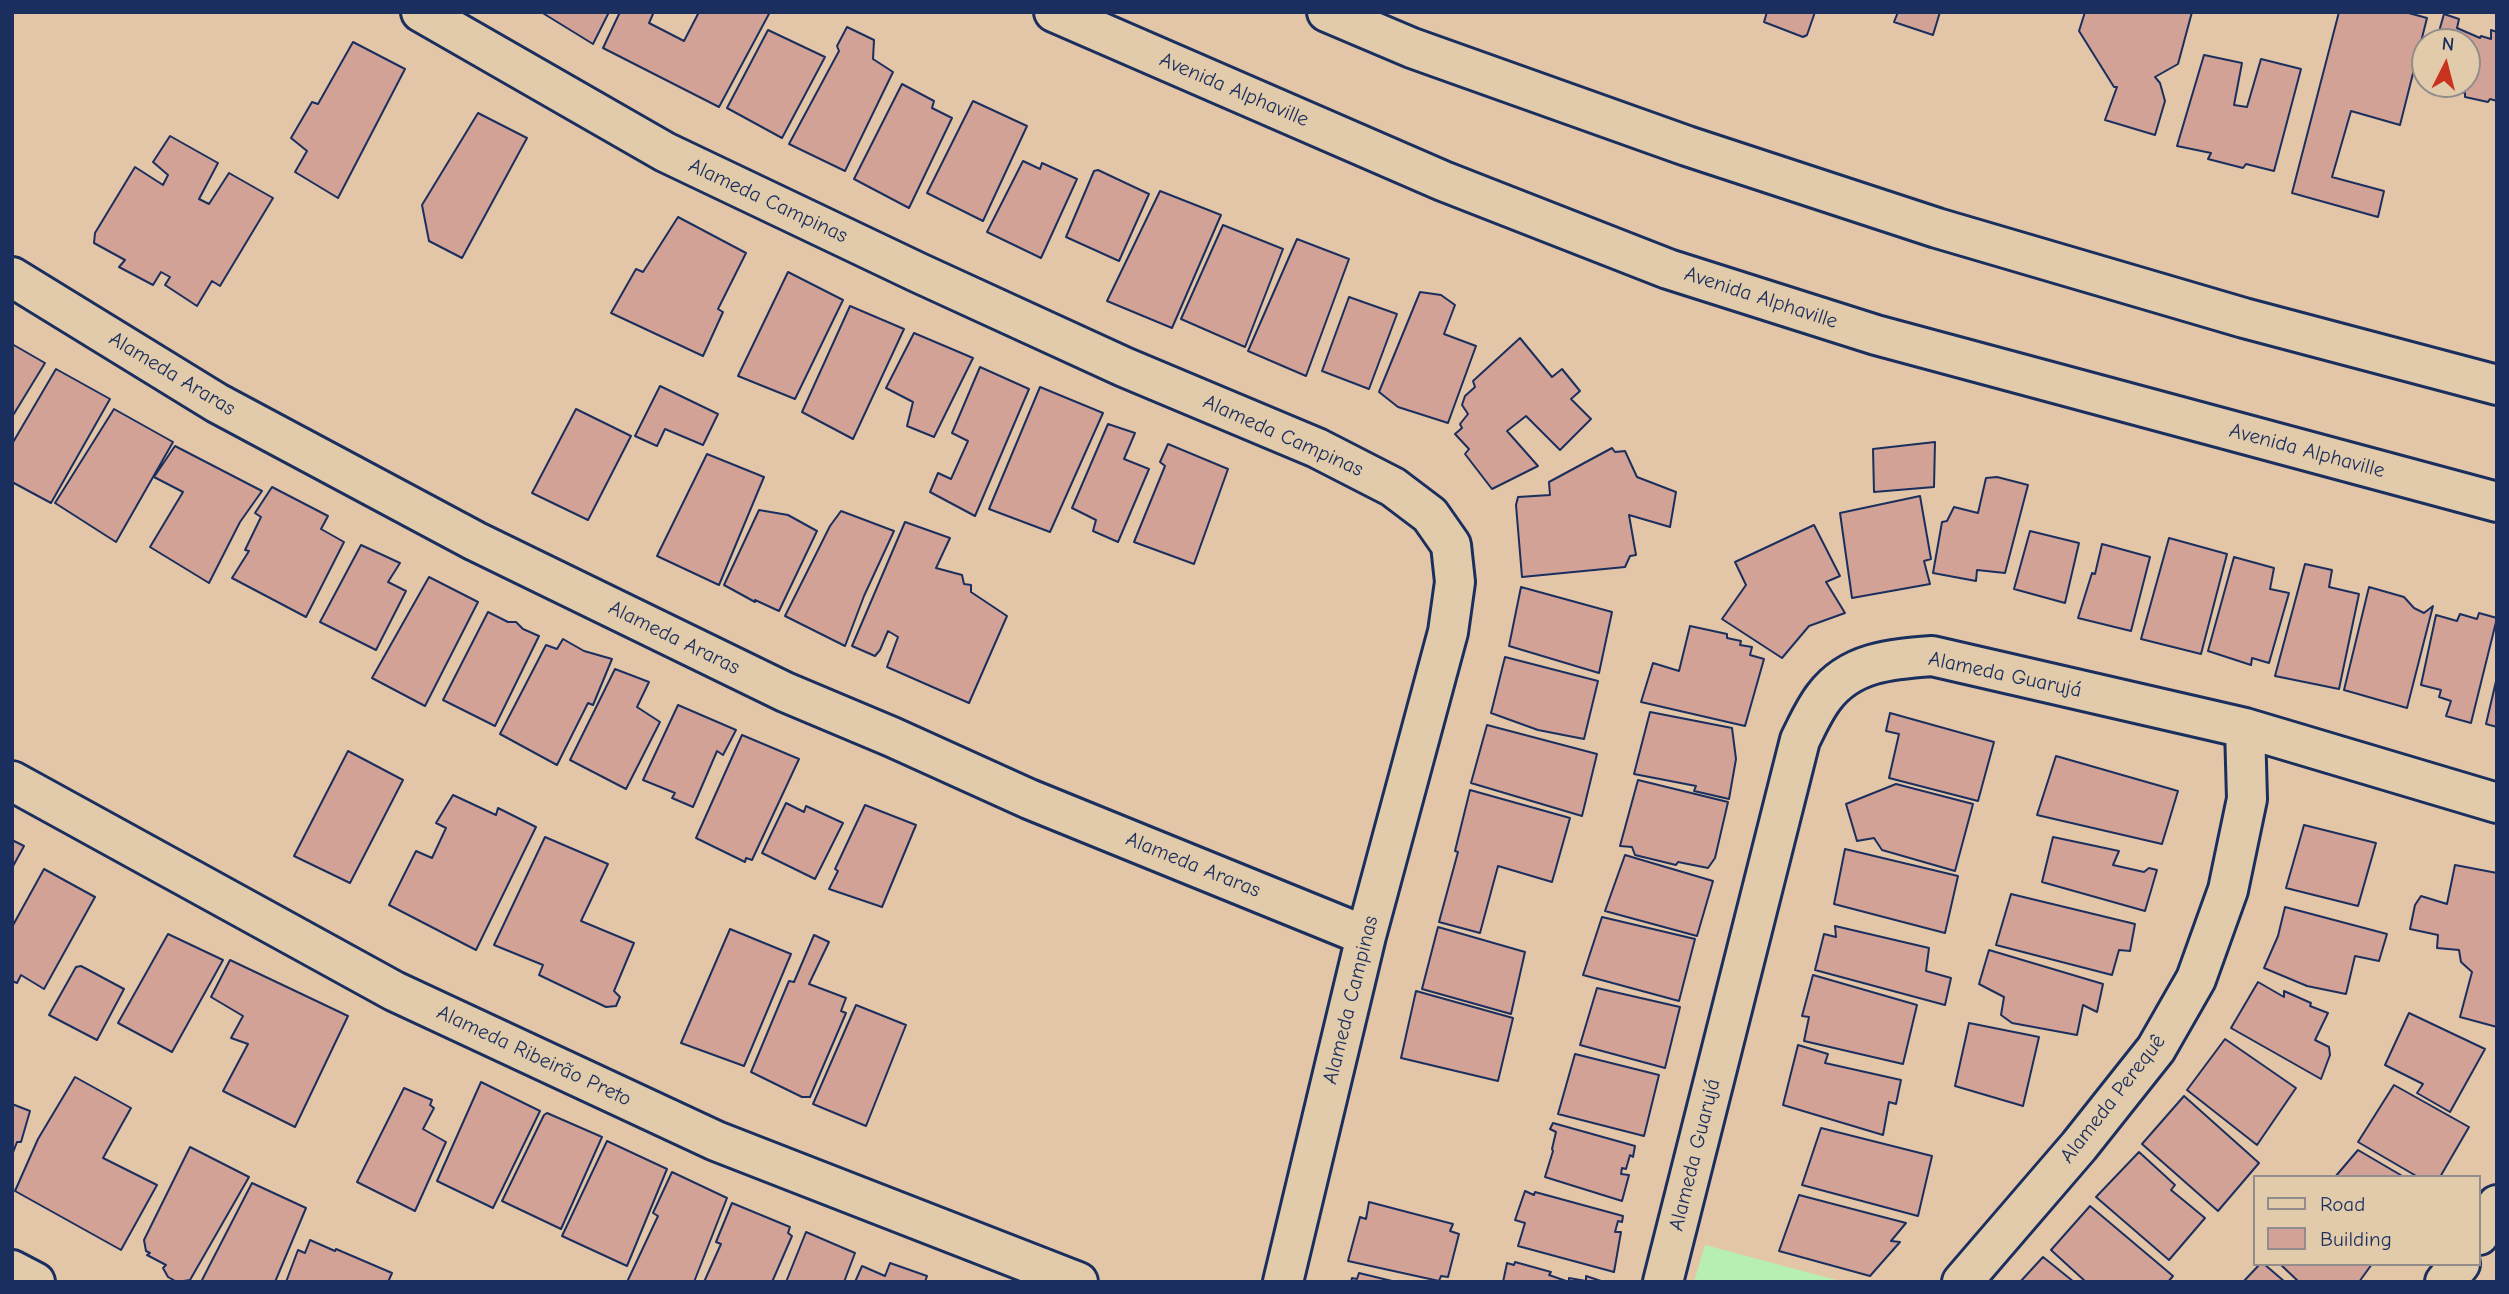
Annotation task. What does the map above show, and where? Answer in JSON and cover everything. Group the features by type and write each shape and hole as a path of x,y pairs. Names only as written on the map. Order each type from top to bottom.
{"street":[{"name":"Alameda Campinas","path":"421,12 665,152 1112,361 1317,448 1393,487 1430,515 1451,545 1455,582 1450,620 1366,936 1283,1282"},
{"name":"Avenida Alphaville","path":"1054,12 1443,181 1668,269 1876,335 2497,502"},
{"path":"1327,12 1412,48 1674,141 1937,228 2244,318 2497,386"},
{"name":"Alameda Araras","path":"12,277 242,416 475,541 772,686 1029,799 1366,936"},
{"name":"Alameda Guarujá","path":"1663,1282 1800,740 1824,696 1852,671 1887,660 1932,656 2245,728 2497,803"},
{"name":"Alameda Perequê","path":"1962,1282 2079,1146 2155,1049 2196,979 2228,890 2246,799 2245,728"},
{"name":"Alameda Ribeirão Preto","path":"12,781 394,991 716,1141 1078,1282"},
{"path":"2481,1232 2497,1205"},
{"path":"2445,1282 2457,1266"},
{"path":"12,1270 35,1282"}],"green space":[{"path":"1705,1245 1844,1282 1694,1282"}],"building":[{"path":"541,12 609,12 593,44"},
{"path":"620,12 650,12 653,14 649,23 684,41 699,12 770,12 719,107 603,48"},
{"path":"1767,12 1815,12 1807,35 1803,37 1764,22"},
{"path":"1898,12 1940,12 1933,35 1894,22"},
{"path":"2085,12 2192,12 2178,64 2155,77 2160,83 2165,101 2155,135 2105,120 2117,87 2114,87 2079,31"},
{"path":"2339,12 2405,12 2427,18 2424,28 2411,28 2411,81 2400,125 2351,111 2332,177 2384,191 2378,217 2292,193"},
{"path":"2444,14 2459,19 2457,28 2440,28"},
{"path":"847,27 874,40 873,59 893,72 845,171 789,144 839,51 837,46"},
{"path":"768,30 825,57 782,138 727,108"},
{"path":"2491,30 2497,32 2497,101 2490,99 2488,102 2470,98 2481,98 2481,36 2491,39"},
{"path":"353,42 405,69 338,198 295,172 307,151 291,138 312,102 318,104"},
{"path":"2204,55 2242,63 2234,105 2247,107 2261,59 2301,69 2274,171 2246,164 2243,168 2208,159 2211,153 2177,146"},
{"path":"902,84 934,101 932,108 952,118 909,208 854,179"},
{"path":"973,101 1027,126 983,221 927,193"},
{"path":"478,113 527,138 462,258 429,241 422,205"},
{"path":"170,136 218,163 199,199 209,204 229,173 273,198 220,286 212,281 197,306 165,285 170,277 161,272 153,285 119,267 125,260 94,243 95,233 135,167 163,185 168,175 153,162"},
{"path":"1023,161 1040,169 1042,163 1077,179 1041,258 987,232"},
{"path":"1098,170 1149,194 1119,261 1066,237 1094,171"},
{"path":"1160,191 1221,215 1172,328 1107,301"},
{"path":"678,217 746,253 718,309 723,312 703,356 611,313 636,269 643,272"},
{"path":"1223,225 1283,249 1245,347 1181,319"},
{"path":"1297,239 1349,259 1306,376 1248,351"},
{"path":"788,272 843,300 795,399 738,376"},
{"path":"1420,292 1441,295 1455,305 1444,334 1476,346 1448,423 1398,407 1379,392"},
{"path":"1349,297 1397,314 1369,389 1322,371"},
{"path":"850,306 904,329 853,439 802,412"},
{"path":"914,333 973,358 934,437 907,426 913,402 886,388"},
{"path":"1520,338 1552,377 1562,369 1580,391 1571,399 1591,419 1560,450 1526,416 1507,431 1538,466 1492,489 1465,454 1469,449 1455,434 1462,428 1460,424 1468,414 1462,405 1465,396 1475,387 1473,381"},
{"path":"12,344 45,363 12,417"},
{"path":"980,367 1029,389 975,516 930,492 938,473 951,479 968,441 952,433"},
{"path":"56,369 110,399 51,503 12,482 12,444"},
{"path":"660,386 718,414 703,445 665,429 657,446 635,436"},
{"path":"1040,387 1103,413 1050,532 989,509"},
{"path":"114,409 173,442 116,542 55,503"},
{"path":"576,409 631,436 588,520 532,493"},
{"path":"1108,424 1135,433 1124,459 1149,469 1118,542 1093,531 1096,520 1072,508"},
{"path":"1935,442 1934,487 1874,492 1873,449"},
{"path":"1168,444 1228,469 1194,564 1134,542 1165,466 1160,462"},
{"path":"175,446 262,491 240,522 209,583 150,547 183,492 154,477"},
{"path":"1612,448 1615,452 1625,451 1637,477 1676,492 1670,527 1629,515 1636,555 1630,556 1625,567 1522,577 1516,505 1518,497 1550,495 1549,482"},
{"path":"707,454 764,477 719,585 657,556"},
{"path":"1997,477 2028,485 2005,573 1977,570 1976,581 1933,573 1942,522 1947,521 1954,507 1978,513 1986,478"},
{"path":"272,487 328,516 321,529 344,542 306,617 232,578 249,551 245,550 261,517 255,513"},
{"path":"1920,496 1931,559 1924,561 1930,584 1852,598 1840,513"},
{"path":"759,510 788,515 817,531 779,611 755,602 724,585"},
{"path":"841,511 894,531 864,596 845,646 785,616 830,526"},
{"path":"905,522 950,538 936,568 962,575 964,584 971,585 971,592 1007,616 969,703 887,667 898,637 888,631 875,656 852,646"},
{"path":"1814,525 1840,576 1826,582 1845,613 1809,626 1782,658 1722,619 1746,585 1735,562"},
{"path":"2030,531 2079,543 2065,603 2014,589"},
{"path":"2169,538 2227,554 2201,654 2141,639"},
{"path":"2102,544 2150,557 2131,631 2078,618 2092,573 2095,574"},
{"path":"361,545 400,563 388,582 406,591 376,650 320,622"},
{"path":"2234,557 2274,568 2270,589 2289,593 2269,663 2252,658 2251,665 2208,651"},
{"path":"2305,564 2332,570 2329,587 2359,594 2339,689 2275,676"},
{"path":"429,577 478,602 425,706 372,678"},
{"path":"1521,587 1612,612 1599,673 1509,646"},
{"path":"2369,587 2404,597 2414,608 2424,613 2433,606 2407,708 2344,690"},
{"path":"488,612 508,622 516,622 523,629 539,636 495,726 443,700"},
{"path":"2479,613 2497,618 2471,723 2446,716 2451,701 2439,697 2441,690 2421,685 2436,615 2457,621 2460,614 2477,619"},
{"path":"1690,626 1727,634 1727,638 1741,641 1740,645 1752,647 1750,655 1764,659 1745,726 1641,702 1653,663 1679,671"},
{"path":"563,639 584,651 612,659 593,705 588,703 557,765 500,734 546,645 557,649"},
{"path":"1505,657 1598,681 1584,739 1538,730 1491,713"},
{"path":"615,669 649,682 637,707 660,722 626,789 570,760"},
{"path":"2497,677 2497,727 2486,724"},
{"path":"678,705 736,730 723,755 717,751 693,807 672,798 675,793 643,780"},
{"path":"1650,712 1732,728 1736,759 1729,799 1694,791 1696,786 1634,774"},
{"path":"1890,713 1994,742 1978,801 1889,778 1899,734 1886,731"},
{"path":"1487,725 1597,754 1582,816 1471,783"},
{"path":"742,735 799,759 752,860 746,858 745,862 696,838"},
{"path":"348,751 403,780 350,883 294,856"},
{"path":"2056,756 2178,791 2162,844 2037,815"},
{"path":"1638,780 1728,802 1715,858 1708,868 1678,862 1676,865 1635,855 1632,847 1620,846"},
{"path":"1896,784 1973,804 1955,871 1882,850 1874,838 1857,841 1846,804"},
{"path":"1470,790 1570,818 1552,882 1498,866 1480,933 1439,922 1458,852 1455,851"},
{"path":"453,795 496,815 498,808 536,827 476,950 389,905 416,851 432,858 446,828 436,823"},
{"path":"786,803 804,812 806,806 843,823 815,879 762,853"},
{"path":"865,805 916,825 882,907 829,889 838,871 835,869"},
{"path":"2304,825 2376,843 2358,906 2286,888"},
{"path":"545,837 608,864 581,921 634,943 614,991 620,997 616,1006 606,1007 539,975 543,965 494,945"},
{"path":"2053,837 2119,851 2113,865 2144,872 2149,868 2157,870 2145,911 2042,882"},
{"path":"12,840 24,846 12,868"},
{"path":"1845,849 1958,876 1945,933 1834,904"},
{"path":"1625,855 1713,881 1697,936 1605,911"},
{"path":"2455,865 2497,873 2497,1027 2460,1017 2472,972 2461,962 2459,950 2437,948 2438,935 2410,929 2415,905 2421,896 2447,904"},
{"path":"44,869 95,897 44,989 21,975 17,983 12,981 12,927"},
{"path":"2011,894 2135,924 2130,951 2119,950 2112,975 1996,945"},
{"path":"2285,907 2387,934 2379,961 2355,956 2346,994 2307,986 2264,968 2278,936"},
{"path":"1602,917 1695,939 1679,1001 1583,975"},
{"path":"1835,926 1929,948 1926,971 1951,978 1945,1005 1815,970 1824,934 1836,937"},
{"path":"1438,927 1525,952 1511,1014 1422,989"},
{"path":"730,929 791,954 744,1066 681,1043"},
{"path":"168,934 223,960 172,1052 118,1023"},
{"path":"814,935 829,942 809,984 846,998 841,1011 846,1013 810,1097 802,1097 751,1072 789,981 794,982"},
{"path":"1989,950 2103,984 2097,1012 2083,1005 2077,1035 2012,1023 2001,1015 2004,997 1979,984"},
{"path":"230,960 348,1016 295,1127 223,1091 248,1044 231,1038 243,1016 211,997"},
{"path":"81,966 124,989 97,1040 49,1015 76,967"},
{"path":"1813,975 1917,1005 1903,1064 1804,1041 1809,1017 1802,1016"},
{"path":"2258,982 2284,997 2284,991 2328,1013 2315,1040 2329,1047 2330,1055 2321,1079 2231,1028"},
{"path":"1597,988 1680,1007 1665,1068 1580,1045"},
{"path":"1416,991 1513,1018 1498,1081 1401,1058"},
{"path":"856,1005 906,1025 866,1126 813,1104"},
{"path":"2409,1013 2485,1049 2450,1112 2417,1093 2423,1084 2385,1065"},
{"path":"1969,1023 2039,1037 2023,1106 1955,1086"},
{"path":"2225,1039 2296,1088 2257,1145 2187,1090"},
{"path":"1798,1045 1828,1054 1825,1063 1901,1080 1896,1104 1889,1102 1883,1135 1783,1105"},
{"path":"1575,1054 1659,1075 1644,1136 1558,1114"},
{"path":"75,1077 131,1108 103,1158 157,1185 121,1250 15,1191 38,1139"},
{"path":"481,1082 540,1111 493,1208 437,1181"},
{"path":"2394,1085 2469,1127 2441,1175 2415,1175 2358,1142"},
{"path":"404,1088 432,1100 430,1105 434,1108 423,1129 446,1142 415,1211 357,1182"},
{"path":"2184,1096 2259,1163 2218,1211 2142,1144"},
{"path":"12,1104 30,1111 21,1142 17,1142 12,1155"},
{"path":"547,1113 602,1137 561,1229 502,1201"},
{"path":"1553,1123 1635,1146 1633,1157 1630,1155 1626,1169 1622,1168 1621,1174 1629,1175 1622,1201 1545,1177 1556,1132 1550,1129"},
{"path":"1821,1128 1932,1156 1918,1216 1802,1185"},
{"path":"607,1141 667,1169 627,1266 562,1236"},
{"path":"190,1147 249,1177 190,1280 177,1282 168,1277 163,1268 166,1265 147,1255 150,1253 146,1251 144,1240"},
{"path":"2358,1150 2401,1175 2337,1175"},
{"path":"2139,1152 2175,1185 2171,1190 2205,1218 2169,1260 2096,1197"},
{"path":"672,1172 727,1198 694,1282 627,1282 658,1216 653,1213"},
{"path":"252,1183 306,1208 275,1282 201,1282"},
{"path":"1525,1191 1623,1216 1622,1222 1618,1221 1615,1232 1621,1232 1614,1272 1518,1246 1525,1223 1515,1220"},
{"path":"1799,1195 1906,1223 1891,1241 1900,1242 1870,1276 1779,1251"},
{"path":"1369,1202 1453,1224 1450,1231 1459,1234 1448,1277 1441,1276 1439,1281 1348,1261 1360,1217 1366,1219"},
{"path":"732,1203 790,1227 788,1233 792,1236 772,1282 704,1282 721,1244 716,1242"},
{"path":"2090,1206 2173,1276 2168,1282 2086,1282 2051,1250"},
{"path":"806,1232 855,1253 844,1282 786,1282"},
{"path":"310,1240 392,1273 388,1282 286,1282 298,1250 305,1253"},
{"path":"2043,1257 2074,1282 2020,1282"},
{"path":"1515,1262 1551,1272 1549,1275 1569,1282 1503,1282 1507,1263 1514,1265"},
{"path":"890,1263 927,1276 925,1282 855,1282 862,1266 885,1276"},
{"path":"2258,1266 2266,1266 2285,1282 2243,1282"},
{"path":"2282,1266 2371,1266 2359,1282 2299,1282"},
{"path":"1359,1273 1396,1282 1351,1282 1352,1278 1357,1279"},
{"path":"1586,1276 1604,1282 1569,1282 1569,1278 1586,1281"}]}
